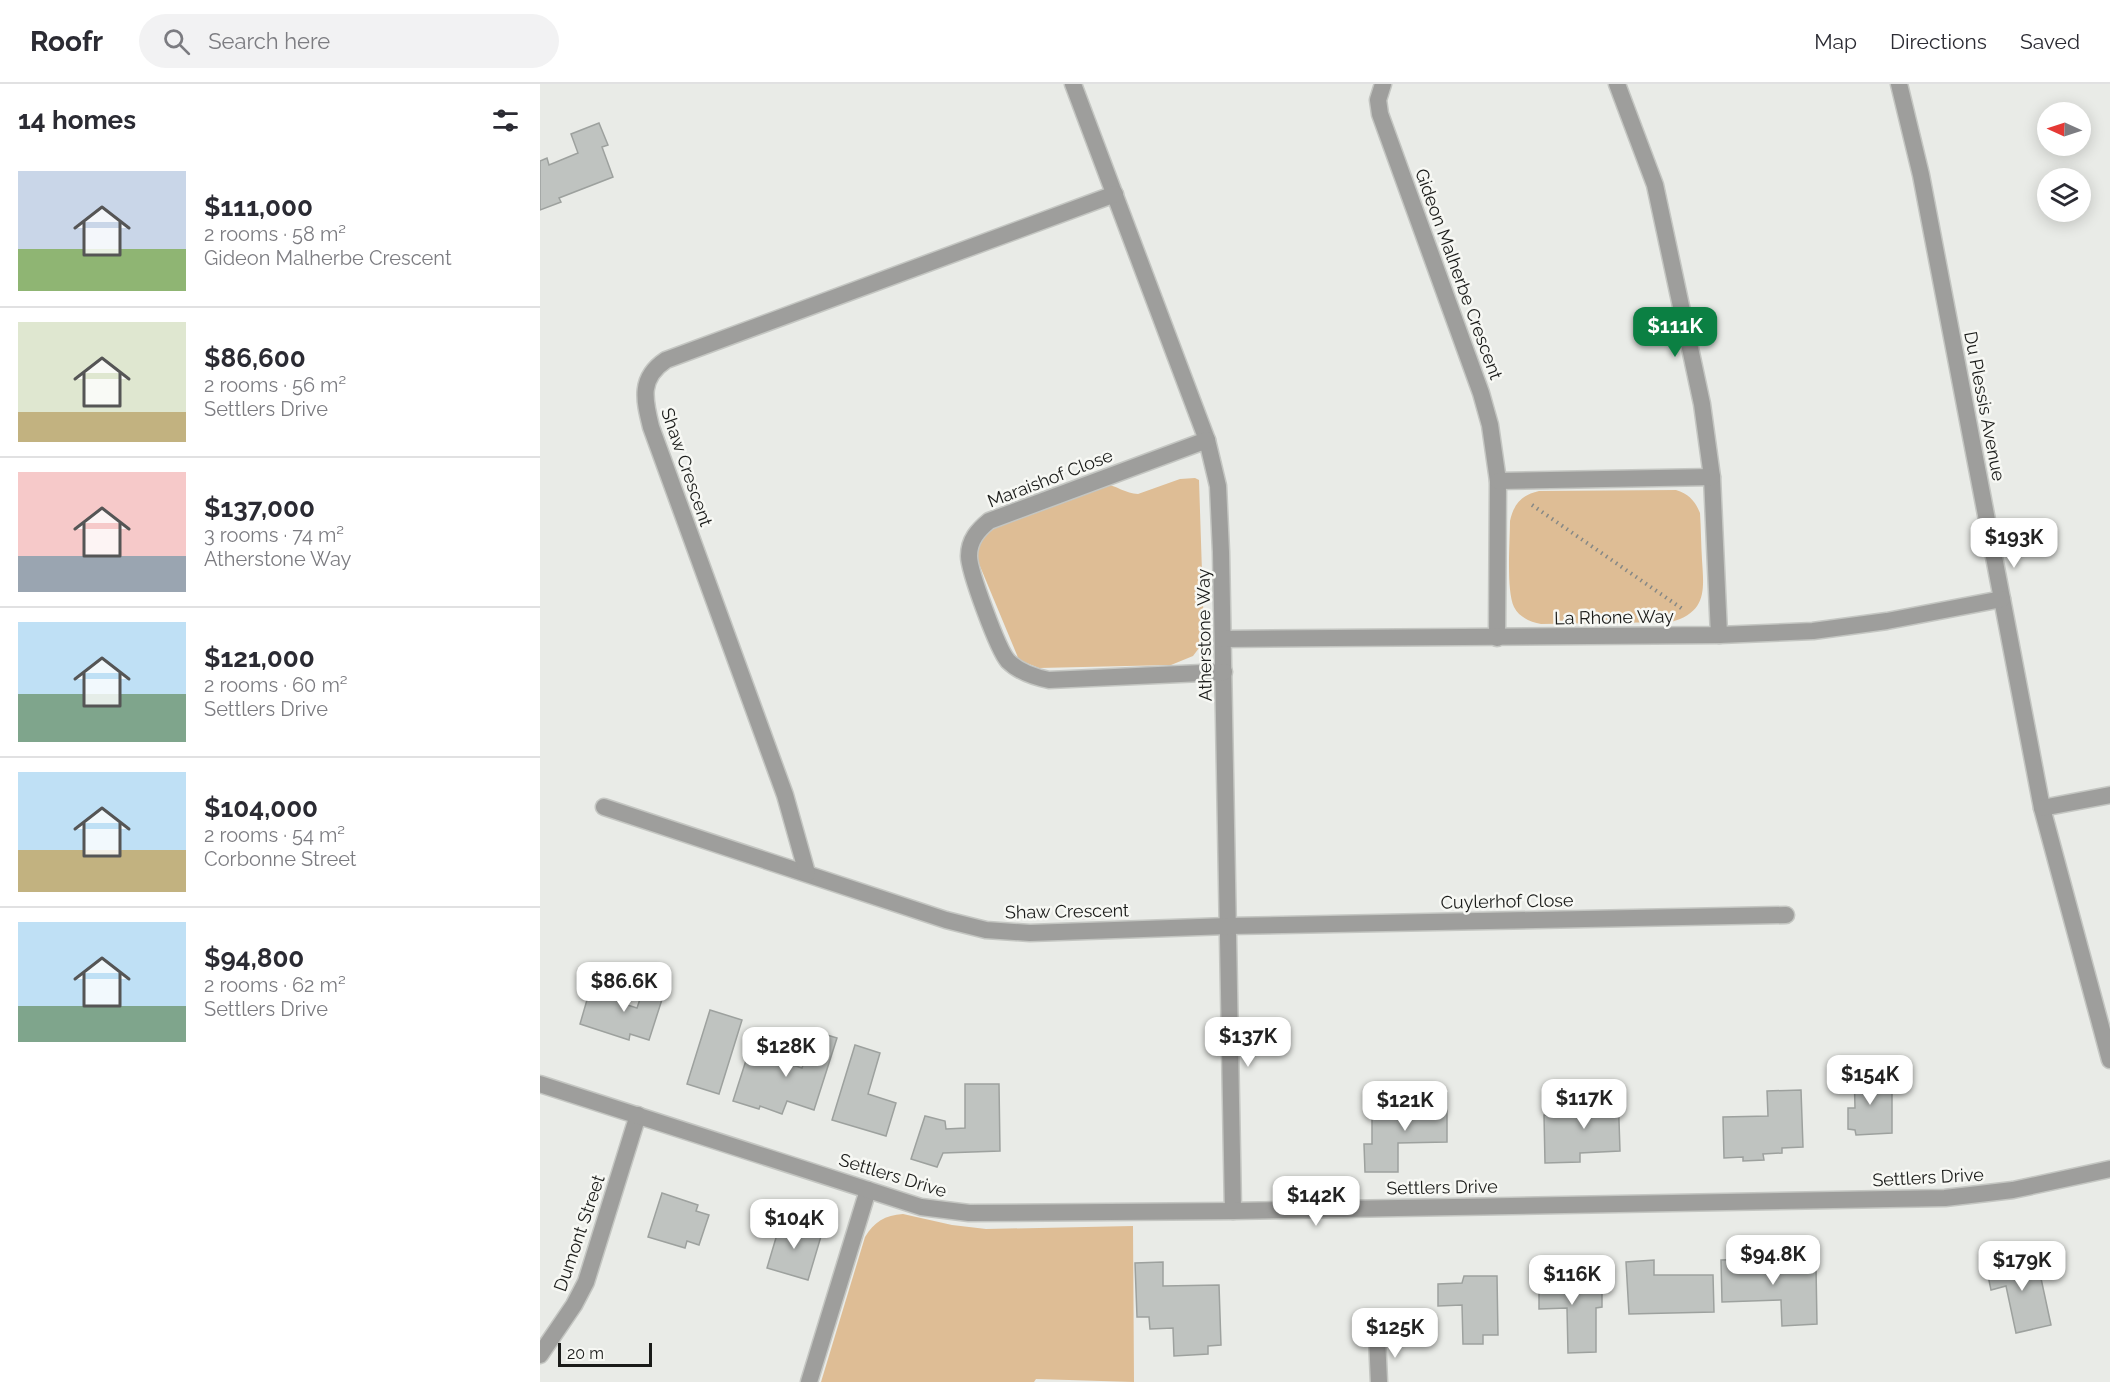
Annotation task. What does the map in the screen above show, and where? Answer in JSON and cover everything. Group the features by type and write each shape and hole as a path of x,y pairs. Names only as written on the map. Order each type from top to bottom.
{"street":[{"name":"Atherstone Way","path":"1073,84 1207,441 1218,486 1224,672 1233,1211"},
{"name":"Gideon Malherbe Crescent","path":"1383,84 1378,100 1380,114 1481,393 1490,425 1498,481 1497,638"},
{"path":"1617,84 1655,185 1702,404 1712,477 1719,635"},
{"name":"Du Plessis Avenue","path":"1899,84 1921,175 2042,808 2110,1060"},
{"name":"Shaw Crescent","path":"807,873 785,795 651,427 645,401 650,374 666,360 1115,194"},
{"name":"Maraishof Close","path":"1207,441 989,521 978,529 972,539 969,555 972,571 1002,652 1016,669 1049,680 1224,672"},
{"path":"1498,481 1712,477"},
{"name":"La Rhone Way","path":"1223,639 1719,635 1813,631 1887,621 2002,599"},
{"path":"2042,808 2110,795"},
{"name":"Shaw Crescent","path":"604,807 946,920 986,930 1030,933 1228,926"},
{"name":"Cuylerhof Close","path":"1228,926 1786,915"},
{"name":"Settlers Drive","path":"540,1084 921,1206 969,1213 1233,1211 1945,1198 2013,1190 2110,1169"},
{"name":"Dumont Street","path":"540,1355 574,1305 586,1282 638,1115"},
{"path":"809,1382 868,1190"},
{"path":"1377,1337 1379,1382"}],"path":[{"path":"1498,481 1719,635"}],"shaded area":[{"path":"1180,479 1199,480 1204,634 1193,656 1171,665 1039,668 1019,660 977,559 976,550 990,527 1104,484 1138,494"},
{"path":"1676,490 1691,499 1700,513 1703,590 1697,606 1691,612 1671,622 1541,624 1525,618 1516,611 1510,589 1510,521 1516,505 1523,498 1539,491"},
{"path":"903,1214 952,1225 986,1229 1133,1226 1134,1382 1036,1379 1034,1382 821,1382 865,1237 881,1220"}],"building":[{"path":"599,123 608,145 602,147 613,177 559,198 561,202 540,210 540,161 547,158 549,165 578,153 571,134"},
{"path":"646,981 666,987 649,1040 630,1034 629,1040 580,1024 589,993 604,998 605,992 622,998 621,1003 637,1008"},
{"path":"710,1010 742,1020 719,1094 687,1084"},
{"path":"814,1031 837,1038 814,1110 787,1101 782,1114 760,1106 759,1109 733,1101 749,1051 802,1068"},
{"path":"855,1045 880,1053 868,1094 896,1103 886,1136 832,1120"},
{"path":"1854,1068 1876,1069 1876,1093 1892,1092 1892,1133 1856,1135 1855,1130 1848,1129 1848,1108 1855,1108"},
{"path":"965,1084 999,1084 1000,1151 943,1153 937,1167 911,1159 925,1116 945,1121 946,1129 965,1128"},
{"path":"1618,1090 1620,1151 1580,1153 1580,1162 1545,1163 1544,1115 1583,1114 1583,1105 1595,1104 1595,1091"},
{"path":"1801,1090 1803,1147 1782,1148 1782,1153 1763,1154 1764,1160 1743,1161 1743,1157 1724,1158 1723,1117 1768,1116 1767,1091"},
{"path":"1424,1093 1447,1093 1447,1142 1398,1143 1398,1172 1365,1172 1364,1144 1372,1144 1372,1111 1424,1110"},
{"path":"662,1193 698,1205 696,1211 709,1215 699,1245 687,1241 685,1248 648,1237"},
{"path":"781,1221 822,1233 808,1280 767,1268"},
{"path":"2036,1255 2051,1325 2016,1333 2006,1286 1991,1290 1986,1266"},
{"path":"1799,1258 1800,1268 1816,1267 1817,1324 1782,1326 1781,1300 1722,1302 1721,1260"},
{"path":"1654,1260 1654,1275 1713,1275 1714,1312 1629,1314 1626,1262"},
{"path":"1163,1262 1163,1286 1219,1285 1221,1345 1208,1346 1208,1354 1174,1356 1173,1328 1150,1329 1149,1317 1137,1317 1135,1263"},
{"path":"1559,1263 1559,1283 1602,1282 1602,1307 1596,1308 1596,1352 1568,1353 1567,1308 1539,1309 1539,1264"},
{"path":"1464,1276 1497,1276 1498,1335 1483,1335 1483,1344 1463,1344 1462,1305 1438,1306 1438,1284 1462,1283"}]}
